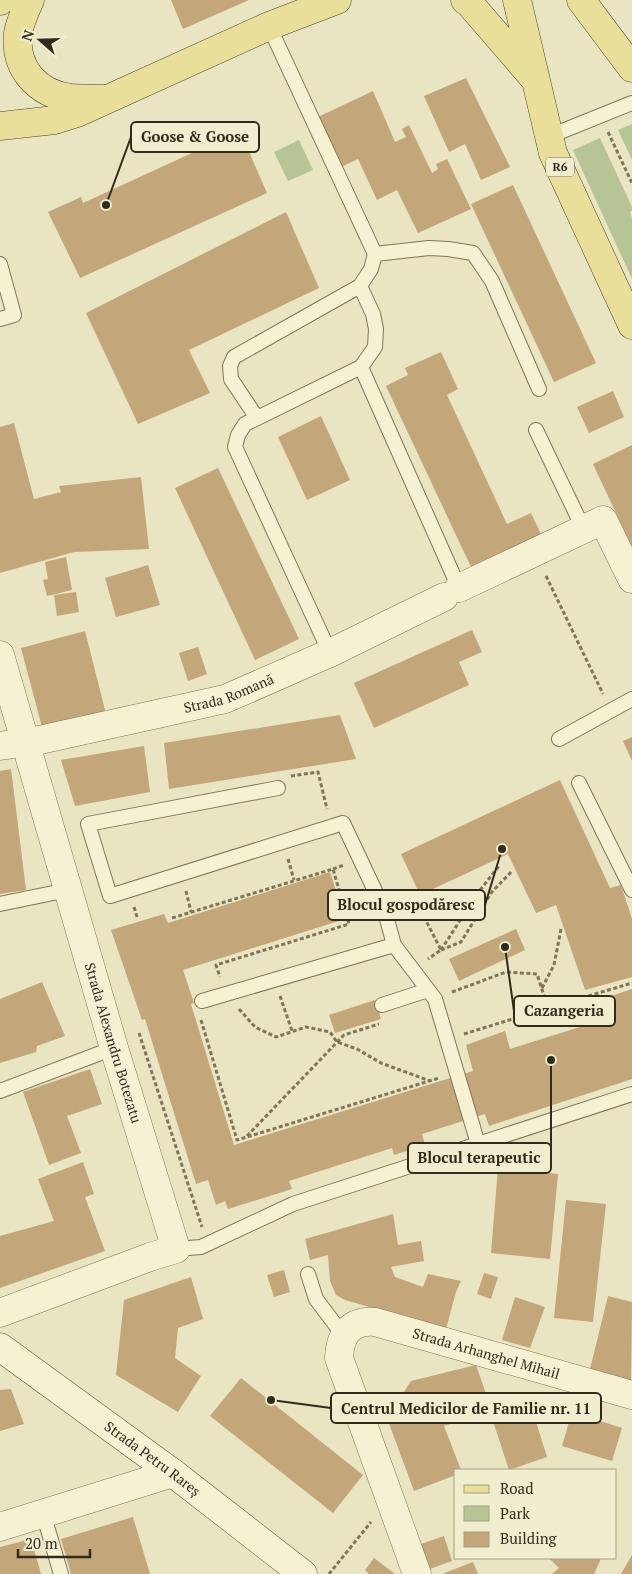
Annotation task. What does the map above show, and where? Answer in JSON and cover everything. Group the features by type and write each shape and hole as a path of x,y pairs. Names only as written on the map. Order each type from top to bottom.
{"main road":[{"path":"30,0 22,17 18,32 18,43 19,57 31,80 44,89 70,98 109,99"},
{"path":"0,126 54,120 77,113 269,26 338,0"},
{"path":"464,0 470,4 536,80"},
{"name":"R6","path":"517,0 553,152 632,325"},
{"path":"581,0 632,68"},
{"path":"605,0 613,42"}],"street":[{"name":"Strada Romană","path":"12,744 225,699 330,653 603,520 632,579"},
{"name":"Strada Alexandru Botezatu","path":"0,656 12,744 68,890 176,1249"},
{"path":"0,1313 176,1249"},
{"name":"Strada Arhanghel Mihail","path":"343,1335 361,1322 375,1322 632,1395"},
{"path":"343,1335 339,1358 417,1574"},
{"name":"Strada Petru Rareș","path":"0,1347 173,1473 303,1574"},
{"path":"0,1527 173,1473"}],"lane":[{"path":"257,418 231,379 230,366 234,357 360,286 372,269 374,254 269,26"},
{"path":"550,136 632,103"},
{"path":"374,254 429,248 473,252 492,281 539,389"},
{"path":"0,264 14,315 0,319"},
{"path":"330,653 236,447 238,435 245,424 361,367 375,347 376,328 373,314 360,286"},
{"path":"361,367 451,593"},
{"path":"536,430 584,530"},
{"path":"559,739 632,699"},
{"path":"579,783 632,890"},
{"path":"278,788 88,824 110,896 343,823 385,912 394,945 431,994 447,1040 478,1144"},
{"path":"0,904 68,890"},
{"path":"202,1001 394,945"},
{"path":"382,1005 431,994"},
{"path":"0,1091 114,1048"},
{"path":"176,1249 196,1248 207,1245 293,1204 632,1094"},
{"path":"308,1274 316,1299 343,1335"},
{"path":"43,1514 61,1574"}],"path":[{"path":"606,129 632,184"},
{"path":"535,553 611,710"},
{"path":"278,788 287,777 318,772 331,827"},
{"path":"286,851 294,880"},
{"path":"441,950 477,894 499,866"},
{"path":"172,918 333,869 349,924 216,965 225,994 255,1027 276,1037 306,1026 330,1032 338,1042 357,1049 381,1063 430,1081"},
{"path":"413,969 441,950 461,942 491,892 512,871"},
{"path":"418,905 441,950"},
{"path":"542,988 554,964 560,929"},
{"path":"431,994 506,972 537,974 548,1008"},
{"path":"275,980 292,1031"},
{"path":"447,1040 632,983"},
{"path":"202,1001 199,1012 237,1140 457,1073"},
{"path":"246,1137 344,1035 384,1022 382,1005"},
{"path":"137,1028 207,1245"},
{"path":"329,1574 390,1499"}],"green space":[{"path":"632,124 632,160 618,130"},
{"path":"600,138 632,207 630,212 632,218 632,279 573,150"},
{"path":"299,140 313,170 288,181 274,152"}],"building":[{"path":"171,0 249,0 183,29"},
{"path":"466,78 510,167 481,180 465,144 449,152 424,96"},
{"path":"373,91 395,142 406,137 402,129 409,125 432,173 438,169 436,164 447,159 471,209 418,233 397,190 377,200 358,159 341,167 318,117"},
{"path":"240,131 267,193 80,278 48,212 81,197 83,203"},
{"path":"513,185 596,363 554,382 471,204"},
{"path":"286,212 319,288 189,350 210,393 138,424 86,313"},
{"path":"441,352 458,389 447,395 507,524 531,513 547,547 516,562 510,549 471,567 386,386 408,375 405,368"},
{"path":"613,391 624,417 589,433 577,407"},
{"path":"321,416 350,480 307,500 278,437"},
{"path":"14,423 34,499 61,492 59,486 141,477 149,549 74,552 0,573 0,427"},
{"path":"632,445 632,547 593,464"},
{"path":"218,468 299,639 255,660 175,488"},
{"path":"66,557 72,590 47,596 43,580 48,579 45,562"},
{"path":"148,565 160,605 116,617 105,578"},
{"path":"76,592 79,612 57,616 54,595"},
{"path":"472,630 482,652 459,662 469,685 374,728 354,683"},
{"path":"85,631 106,714 43,731 21,648"},
{"path":"198,647 207,674 188,681 179,653"},
{"path":"340,715 356,759 169,789 164,743"},
{"path":"632,737 632,761 623,741"},
{"path":"144,746 150,792 75,806 61,760"},
{"path":"11,769 26,890 0,894 0,771"},
{"path":"560,780 610,888 621,885 632,919 632,977 585,990 556,905 536,913 508,854 420,895 401,854"},
{"path":"330,872 345,919 183,970 194,1003 191,1004 234,1145 473,1071 466,1045 505,1031 510,1049 602,1020 596,1001 632,989 632,1079 489,1126 485,1114 422,1134 425,1145 394,1155 392,1148 289,1181 292,1189 228,1209 225,1201 216,1205 208,1180 196,1184 145,1019 142,1020 111,930 164,914 168,923"},
{"path":"516,929 525,950 459,981 449,959"},
{"path":"42,982 65,1036 37,1046 36,1052 0,1063 0,999"},
{"path":"375,1000 381,1019 335,1033 329,1015"},
{"path":"90,1069 102,1104 67,1116 81,1153 49,1165 23,1092"},
{"path":"83,1162 94,1194 85,1197 105,1251 0,1288 0,1236 54,1221 38,1179"},
{"path":"498,1168 558,1174 550,1259 491,1253"},
{"path":"566,1200 606,1204 593,1322 554,1318"},
{"path":"393,1214 398,1245 421,1241 424,1261 391,1267 395,1277 423,1287 428,1274 461,1281 446,1329 345,1300 336,1295 330,1281 328,1255 310,1260 305,1239"},
{"path":"284,1270 290,1292 274,1297 267,1275"},
{"path":"484,1273 498,1277 491,1299 477,1294"},
{"path":"191,1277 203,1319 178,1328 175,1358 201,1376 178,1412 116,1375 124,1300"},
{"path":"608,1296 632,1302 631,1380 590,1369"},
{"path":"515,1297 545,1307 530,1348 502,1340"},
{"path":"476,1365 492,1411 444,1426 461,1469 454,1469 454,1476 414,1491 387,1418 411,1381"},
{"path":"241,1378 363,1475 333,1513 210,1416"},
{"path":"11,1389 24,1424 0,1431 0,1390"},
{"path":"530,1403 547,1457 509,1469 491,1415"},
{"path":"572,1412 622,1428 612,1461 562,1446"},
{"path":"133,1517 150,1574 71,1574 61,1539"},
{"path":"444,1536 452,1561 427,1570 418,1545"},
{"path":"31,1539 41,1574 0,1574 0,1547"},
{"path":"632,1555 632,1574 621,1574"},
{"path":"374,1558 395,1574 369,1574 365,1570"},
{"path":"550,1559 600,1559 594,1574 552,1574 559,1568"},
{"path":"473,1562 478,1574 442,1574"}],"place":[{"name":"Goose & Goose","path":"106,205"},
{"name":"Blocul gospodăresc","path":"502,849"},
{"name":"Cazangeria","path":"505,947"},
{"name":"Blocul terapeutic","path":"551,1060"},
{"name":"Centrul Medicilor de Familie nr. 11","path":"271,1400"}]}
